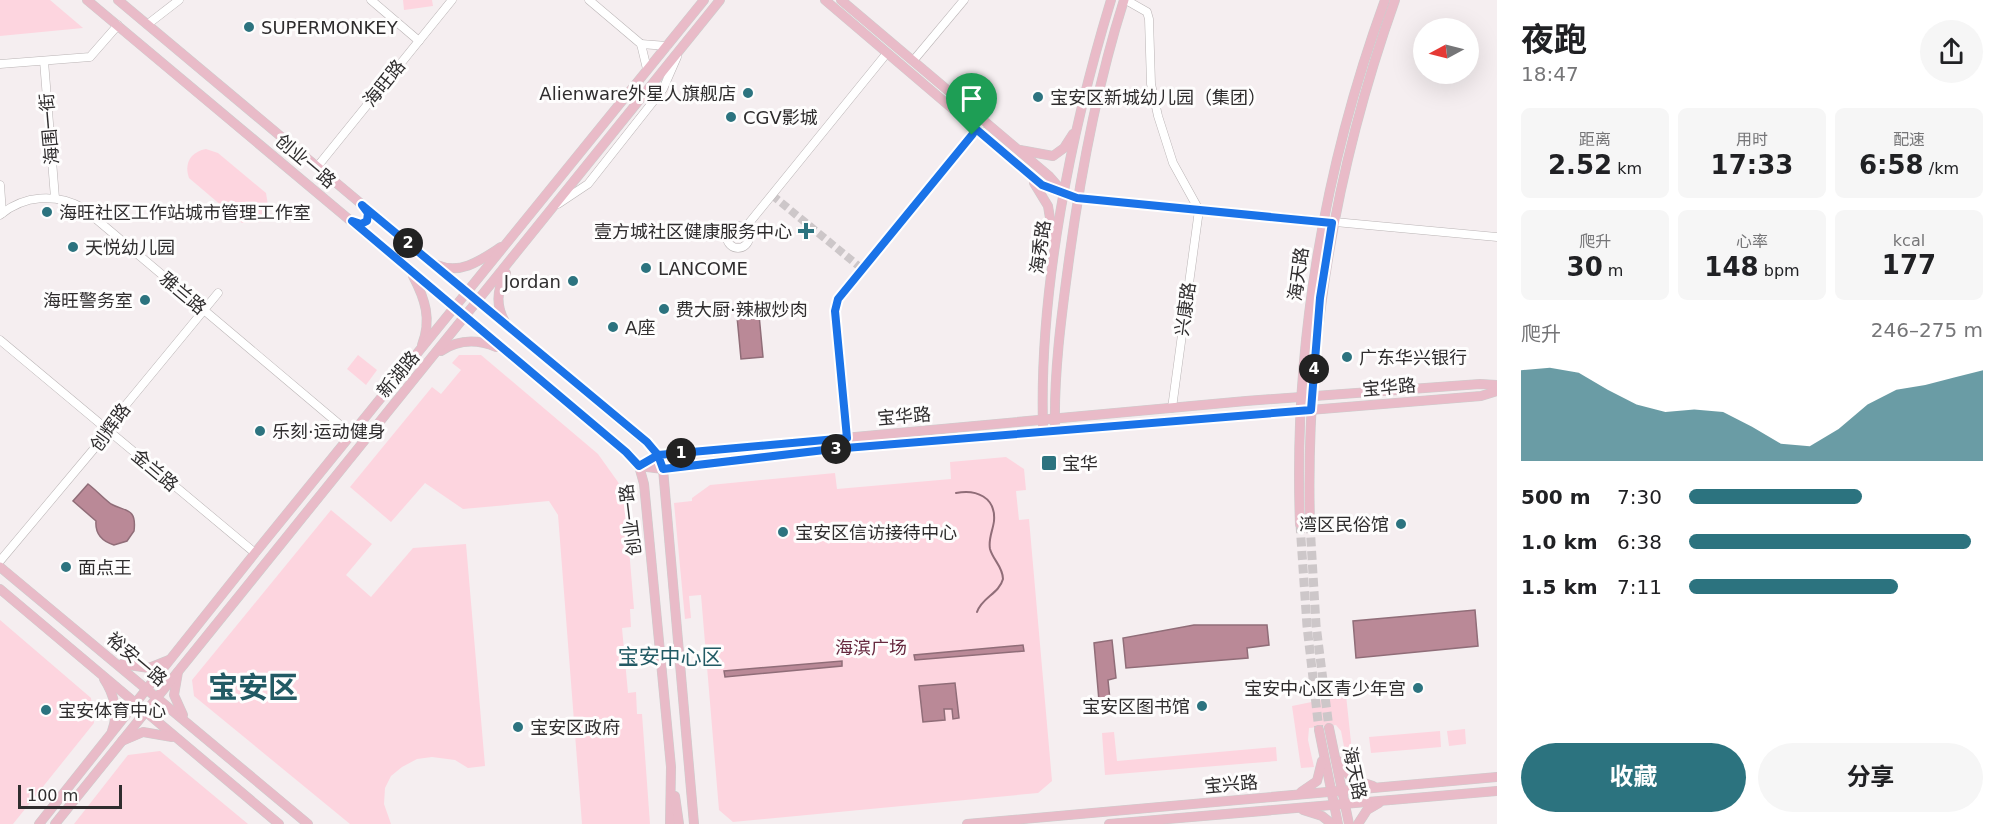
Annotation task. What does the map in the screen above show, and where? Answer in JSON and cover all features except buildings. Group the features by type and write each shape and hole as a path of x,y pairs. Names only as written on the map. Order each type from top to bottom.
{"main road":[{"name":"创业一路","path":"87,0 626,452 639,466 646,497 671,767 670,824"},
{"name":"创业一路","path":"118,0 638,435 658,455 663,469 694,824"},
{"name":"新湖路","path":"39,824 704,0"},
{"name":"新湖路","path":"55,824 144,710 557,205 720,0"},
{"path":"825,0 1042,185 1077,198"},
{"path":"841,0 1048,176 1064,194"},
{"name":"海秀路","path":"1043,432 1050,301 1064,194 1079,118 1111,0"},
{"name":"海秀路","path":"1055,431 1063,303 1077,198 1093,113 1125,0"},
{"name":"海天路","path":"1305,524 1298,469 1306,410 1311,302 1360,72 1385,0"},
{"name":"海天路","path":"1328,222 1353,132 1395,0"},
{"path":"1016,149 1042,156 1058,153 1069,142 1079,118"},
{"path":"1017,164 1044,197 1056,254"},
{"path":"352,221 361,224 367,221 368,213 362,205"},
{"path":"426,259 445,268 460,268 475,263 508,242"},
{"path":"514,333 503,319 498,301 501,284 516,255"},
{"path":"410,271 427,311 426,333 419,352"},
{"path":"1050,301 1051,306 1056,309 1063,303"},
{"path":"430,360 444,349 460,342 478,341 504,351"},
{"name":"宝华路","path":"639,466 658,455 1172,408 1480,384 1497,385"},
{"name":"宝华路","path":"639,466 663,469 848,448 1481,396 1497,391"},
{"path":"977,426 981,427 983,432 978,437"},
{"path":"710,451 703,458 706,463 711,464"},
{"path":"287,514 286,523 296,524"},
{"name":"裕安一路","path":"0,567 308,824"},
{"name":"裕安一路","path":"0,589 279,824"},
{"path":"109,657 124,665 141,668 158,665 173,657"},
{"path":"182,664 174,683 174,695 181,712 192,727"},
{"path":"99,672 112,693 116,708 114,725 107,740"},
{"name":"海天路","path":"1338,824 1323,753 1324,729 1333,751 1349,824"},
{"path":"116,746 129,736 143,732 159,733 179,740"},
{"path":"1333,751 1340,766 1352,779 1382,788"},
{"path":"1293,795 1317,781 1323,753"},
{"path":"92,759 100,759 100,766"},
{"path":"671,767 679,824"},
{"name":"宝兴路","path":"967,824 1077,819 1088,813 1497,777"},
{"name":"宝兴路","path":"1109,824 1216,820 1295,808 1497,791"},
{"path":"692,799 700,824"},
{"path":"1358,824 1367,810 1383,801"},
{"path":"1295,808 1314,812 1332,824"},
{"path":"1088,813 1089,824"}],"street":[{"path":"148,24 180,0"},
{"path":"371,0 419,41"},
{"name":"海旺路","path":"317,167 452,0"},
{"path":"589,0 641,44 667,46"},
{"path":"913,61 964,0"},
{"path":"1125,0 1147,12 1151,84 1158,116 1173,163 1199,210"},
{"path":"0,64 92,56 118,25"},
{"path":"641,44 647,69"},
{"path":"746,228 887,53"},
{"name":"海围一街","path":"44,61 55,198"},
{"path":"848,448 835,311 838,299 983,121"},
{"path":"0,185 1,214"},
{"name":"雅兰路","path":"1,214 25,201 55,198 83,208 352,435"},
{"path":"1077,198 1497,237"},
{"name":"兴康路","path":"1172,408 1199,210"},
{"name":"创辉路","path":"0,561 98,444 106,429 218,293"},
{"name":"金兰路","path":"0,340 255,554"}],"green space":[{"path":"0,0 50,0 83,28 0,36"},
{"path":"403,0 432,0 433,6 404,10"},
{"path":"206,149 218,153 266,193 269,212 261,222 242,223 189,178 187,168 190,159 196,153"},
{"path":"358,355 377,370 366,385 347,369"},
{"path":"459,355 481,355 598,454 618,482 625,500 634,609 630,609 631,627 622,628 628,693 636,692 637,714 642,714 650,824 582,824 558,515 549,501 463,509 425,483 391,522 350,487 432,387 441,394 461,370 452,363"},
{"name":"海滨广场","path":"1006,457 1024,469 1026,490 1016,491 1019,520 1029,519 1052,781 1038,793 733,822 719,810 701,595 689,596 691,618 685,619 674,503 692,501 692,498 710,485 835,473 837,489 951,479 950,462"},
{"path":"331,510 372,544 346,575 371,597 413,548 466,544 485,766 468,768 455,760 432,757 417,759 402,767 391,776 385,788 384,804 391,824 350,824 194,696 192,680"},
{"name":"宝安体育中心","path":"0,620 91,698 94,723 13,824 0,824"},
{"path":"1346,695 1353,761 1347,762 1341,731 1336,725 1309,728 1308,740 1314,767 1301,768 1292,706"},
{"path":"1465,729 1466,744 1449,746 1447,731"},
{"path":"1440,731 1441,747 1371,753 1369,737"},
{"path":"1114,732 1117,761 1276,747 1277,761 1105,775 1102,733"},
{"name":"宝安体育中心","path":"160,751 248,824 74,824 128,755"}],"shaded area":[{"path":"758,304 763,357 741,359 736,306"},
{"path":"88,484 111,504 132,514 134,531 127,541 114,545 106,541 98,533 96,521 73,501"},
{"path":"1475,610 1478,646 1356,658 1353,621"},
{"path":"1194,625 1267,625 1269,645 1247,648 1248,658 1126,668 1123,638"},
{"path":"1112,640 1116,678 1108,680 1110,700 1099,701 1094,643"},
{"path":"1023,645 1024,651 915,660 914,655"},
{"path":"842,661 842,666 725,677 724,671"},
{"path":"955,683 959,718 953,719 952,709 944,709 945,720 923,722 919,686"}],"waterway":[{"path":"956,493 971,492 983,497 992,506 994,513 990,549 1003,579 977,612"}],"tunnel":[{"path":"772,195 861,268"},
{"path":"1300,524 1307,626 1319,730"},
{"path":"1310,524 1316,625 1329,728"}],"place":[{"name":"SUPERMONKEY","path":"249,27"},
{"name":"Alienware外星人旗舰店","path":"748,93"},
{"name":"宝安区新城幼儿园（集团）","path":"1038,97"},
{"name":"CGV影城","path":"731,117"},
{"name":"海旺社区工作站城市管理工作室","path":"47,212"},
{"name":"壹方城社区健康服务中心","path":"806,231"},
{"name":"天悦幼儿园","path":"73,247"},
{"name":"LANCOME","path":"646,268"},
{"name":"Jordan","path":"573,281"},
{"name":"海旺警务室","path":"145,300"},
{"name":"费大厨·辣椒炒肉","path":"664,309"},
{"name":"A座","path":"613,327"},
{"name":"广东华兴银行","path":"1347,357"},
{"name":"乐刻·运动健身","path":"260,431"},
{"name":"宝华","path":"1049,463"},
{"name":"湾区民俗馆","path":"1401,524"},
{"name":"宝安区信访接待中心","path":"783,532"},
{"name":"面点王","path":"66,567"},
{"name":"宝安中心区青少年宫","path":"1418,688"},
{"name":"宝安区图书馆","path":"1202,706"},
{"name":"宝安体育中心","path":"46,710"},
{"name":"宝安区政府","path":"518,727"}],"district":[{"name":"宝安中心区","path":"670,657"},
{"name":"宝安区","path":"253,687"}],"route":[{"path":"972,135 861,268 838,299 835,311 847,438 658,455 639,466 626,452 352,221 357,224 367,221 368,213 362,205 647,442 658,455 663,469 833,449 1311,410 1320,298 1332,223 1077,198 1042,185 976,129 972,135"}]}
